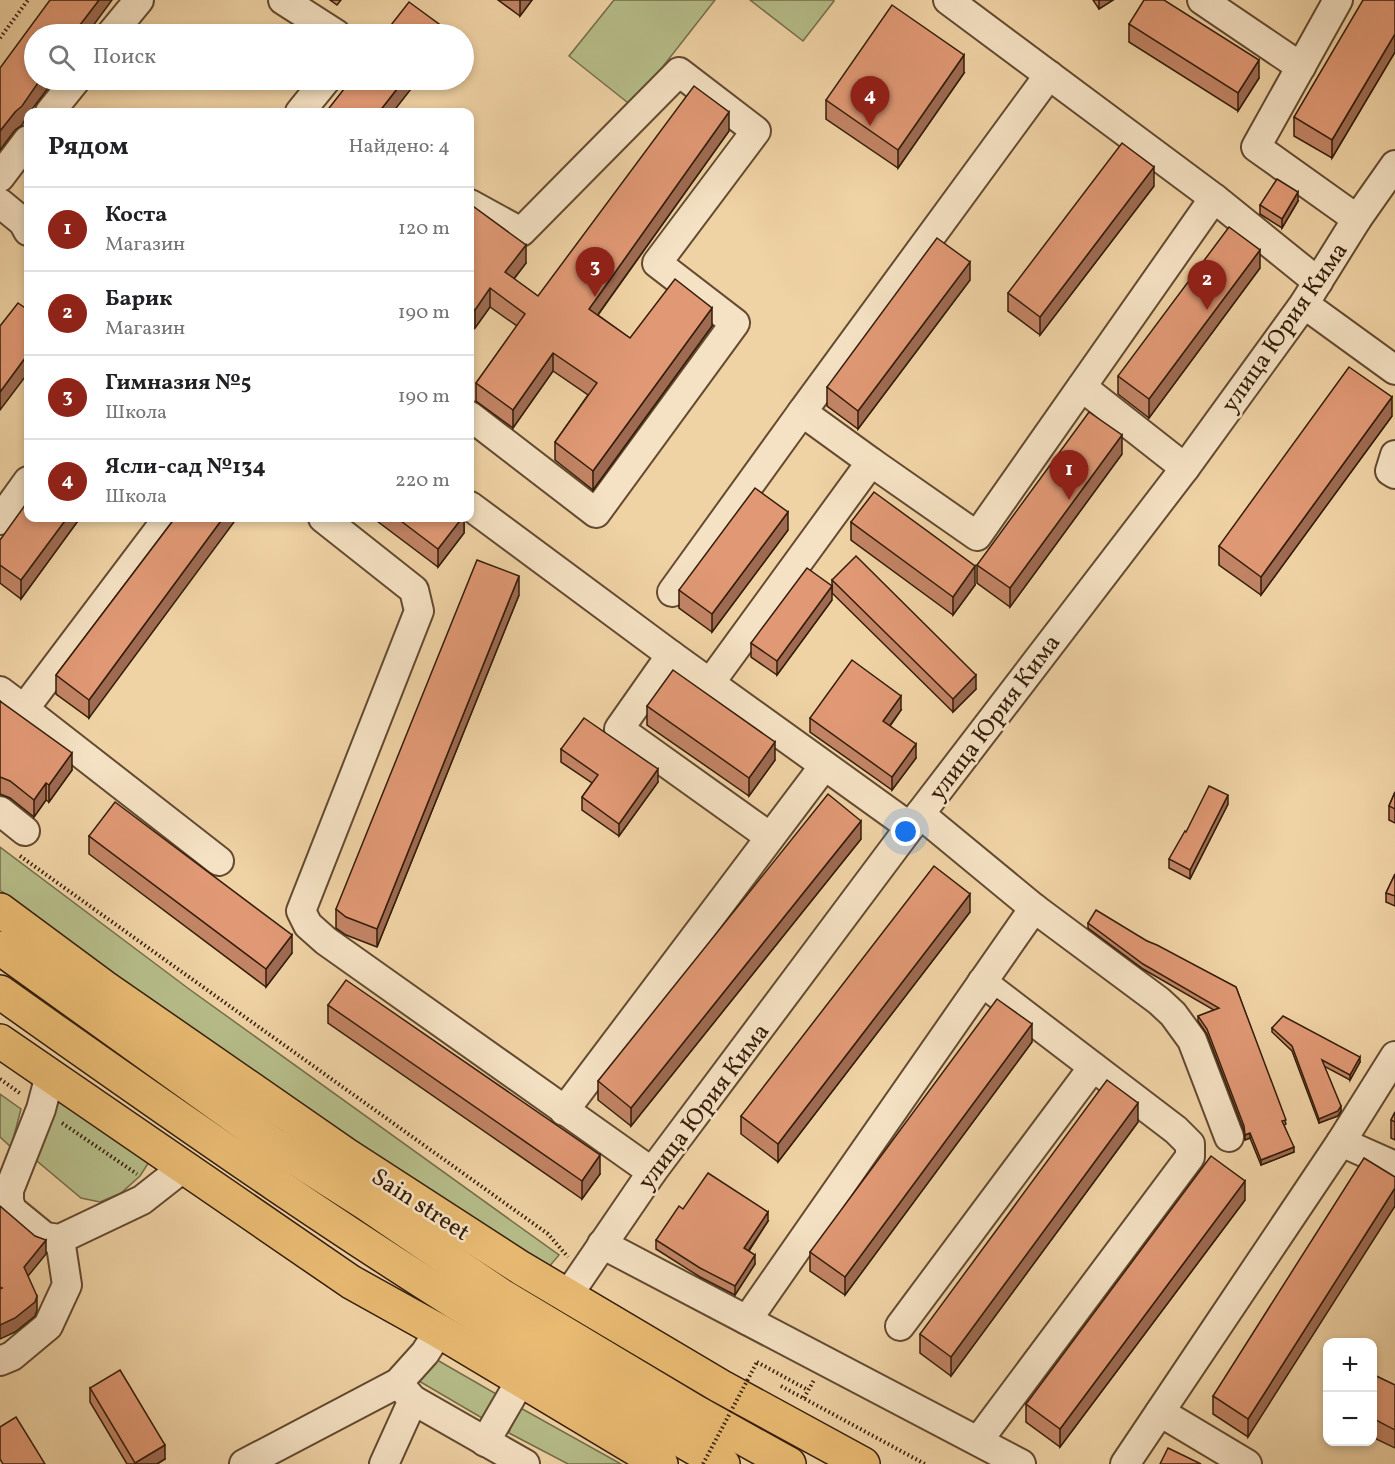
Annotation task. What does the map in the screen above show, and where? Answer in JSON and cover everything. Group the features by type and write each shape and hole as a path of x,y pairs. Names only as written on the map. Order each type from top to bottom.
{"main road":[{"name":"Sain street","path":"0,910 104,987 335,1148 521,1268 575,1285 720,1386 863,1464"},
{"name":"Sain street","path":"0,948 273,1144 367,1204 499,1294 694,1411 789,1464"},
{"path":"0,992 245,1164 369,1247 511,1338 677,1439 723,1464"},
{"path":"0,1041 351,1282 439,1331 661,1464"},
{"path":"367,1204 521,1268"},
{"path":"369,1247 512,1375"},
{"path":"810,1435 838,1464"}],"street":[{"path":"119,24 139,0"},
{"path":"283,0 320,24"},
{"path":"948,0 1214,198 1311,293 1395,370"},
{"path":"1202,0 1301,67"},
{"path":"1338,0 1256,147 1357,219"},
{"path":"474,206 521,232 679,72 756,131 657,263 735,323 596,513 474,419"},
{"path":"672,592 1049,75"},
{"path":"53,108 68,90"},
{"path":"303,108 318,90"},
{"path":"0,177 24,145"},
{"name":"улица Юрия Кима","path":"575,1285 652,1173 915,821 1185,468 1311,293 1357,219 1395,165"},
{"path":"802,412 977,536 1214,198"},
{"path":"0,203 24,224"},
{"path":"1082,387 1185,468"},
{"path":"1395,455 1390,471 1395,474"},
{"path":"710,683 872,462"},
{"path":"0,520 24,487"},
{"path":"474,509 671,656 824,766 915,821 1159,1001 1173,1014 1192,1040 1229,1137"},
{"path":"24,709 165,522"},
{"path":"328,522 414,590 419,611 301,911 308,925 326,941 652,1173"},
{"path":"671,656 619,729 770,837"},
{"path":"0,691 219,861"},
{"path":"564,1111 824,766"},
{"path":"0,811 21,842"},
{"path":"747,1320 1034,908"},
{"path":"978,1441 1190,1157 1190,1144 1176,1130 982,982"},
{"path":"1125,1464 1341,1142 1395,1056"},
{"path":"900,1326 1093,1067"},
{"path":"50,1075 41,1108 9,1190 12,1210 45,1237 60,1239 142,1200 184,1167"},
{"path":"1341,1142 1395,1166"},
{"path":"0,1361 12,1356 48,1326 67,1285 60,1239"},
{"path":"602,1244 1021,1464"},
{"path":"384,1464 405,1392 439,1331"},
{"path":"485,1442 512,1375"},
{"path":"405,1392 525,1464"},
{"path":"244,1464 405,1392"},
{"path":"1160,1412 1247,1464"}],"path":[{"path":"0,38 28,0"},
{"path":"21,842 548,1234 575,1285"},
{"path":"704,1464 757,1362 808,1390 804,1398"},
{"path":"744,1367 754,1372"},
{"path":"774,1382 925,1464"}],"green space":[{"path":"614,0 715,0 632,106 569,56"},
{"path":"750,0 833,0 834,1 803,41"},
{"path":"0,847 189,989 559,1255 542,1275 178,1025 0,890"},
{"path":"0,1094 21,1109 11,1147 0,1137"},
{"path":"57,1096 149,1162 140,1176 121,1193 100,1202 81,1198 31,1156"},
{"path":"425,1353 498,1395 482,1418 407,1374"},
{"path":"517,1406 621,1464 568,1464 509,1433"}],"building":[{"path":"50,0 99,0 81,24 32,24"},
{"path":"1144,0 1164,0 1259,60 1238,93 1129,24"},
{"path":"1363,0 1395,0 1395,34 1332,140 1294,117"},
{"path":"409,2 439,24 392,24"},
{"path":"892,5 964,55 898,150 826,100"},
{"path":"24,35 24,90 33,90 0,131 0,68"},
{"path":"694,86 729,112 589,309 630,338 675,279 712,308 593,471 555,442 597,383 553,353 513,410 476,383 525,314 490,288 474,309 474,207 526,245 505,272 538,296"},
{"path":"343,90 396,90 382,108 329,108"},
{"path":"1122,143 1154,167 1040,317 1008,293"},
{"path":"1277,179 1298,192 1282,219 1260,205"},
{"path":"1229,227 1260,250 1149,399 1118,376"},
{"path":"937,238 970,262 858,411 827,387"},
{"path":"18,303 24,307 24,359 0,392 0,326"},
{"path":"1349,367 1392,397 1261,577 1219,546"},
{"path":"1089,412 1122,435 1010,588 977,565"},
{"path":"755,488 788,512 712,614 679,590"},
{"path":"874,492 975,566 953,597 851,522"},
{"path":"24,507 24,522 64,522 21,580 0,565 0,540"},
{"path":"172,522 220,522 89,700 56,675"},
{"path":"402,522 459,522 438,549"},
{"path":"856,556 976,675 953,699 832,580"},
{"path":"477,560 519,576 377,929 346,917 336,909"},
{"path":"807,568 832,586 777,661 751,643"},
{"path":"852,660 901,696 883,721 916,744 892,777 810,718"},
{"path":"673,670 775,742 749,778 647,706"},
{"path":"0,701 72,753 49,785 46,783 34,800 10,781 0,777"},
{"path":"584,718 658,769 619,824 582,797 598,775 561,749"},
{"path":"1209,786 1228,795 1190,870 1169,859 1186,832"},
{"path":"1395,792 1395,809 1389,806"},
{"path":"828,794 861,821 631,1108 598,1081"},
{"path":"115,802 292,935 266,969 89,836"},
{"path":"934,866 970,894 778,1144 741,1116"},
{"path":"1395,874 1395,896 1386,893"},
{"path":"1096,910 1147,941 1236,987 1286,1120 1282,1121 1294,1147 1261,1160 1250,1133 1245,1135 1244,1126 1207,1029 1198,1016 1219,1008 1143,964 1088,923"},
{"path":"346,980 600,1155 582,1181 328,1005"},
{"path":"997,999 1032,1024 845,1277 810,1252"},
{"path":"1283,1016 1360,1057 1350,1075 1322,1060 1341,1106 1338,1111 1319,1119 1292,1046 1272,1028"},
{"path":"1107,1080 1138,1103 951,1357 920,1334"},
{"path":"1211,1156 1245,1181 1060,1429 1026,1404"},
{"path":"1364,1158 1395,1177 1395,1188 1248,1419 1213,1396"},
{"path":"708,1173 768,1212 744,1248 755,1255 735,1286 700,1268 656,1240 679,1206 683,1209"},
{"path":"0,1206 35,1236 46,1240 24,1267 37,1296 35,1302 15,1318 0,1325 0,1289 2,1288 0,1287"},
{"path":"120,1370 165,1445 135,1463 90,1388"},
{"path":"1377,1376 1395,1385 1395,1430 1377,1421"},
{"path":"16,1417 45,1464 3,1464 0,1459 0,1427"},
{"path":"1168,1448 1201,1464 1160,1464"}],"place":[{"name":"Ясли-сад №134","path":"870,126"},
{"name":"Гимназия №5","path":"595,297"},
{"name":"Барик","path":"1207,310"},
{"name":"Коста","path":"1069,500"}]}
